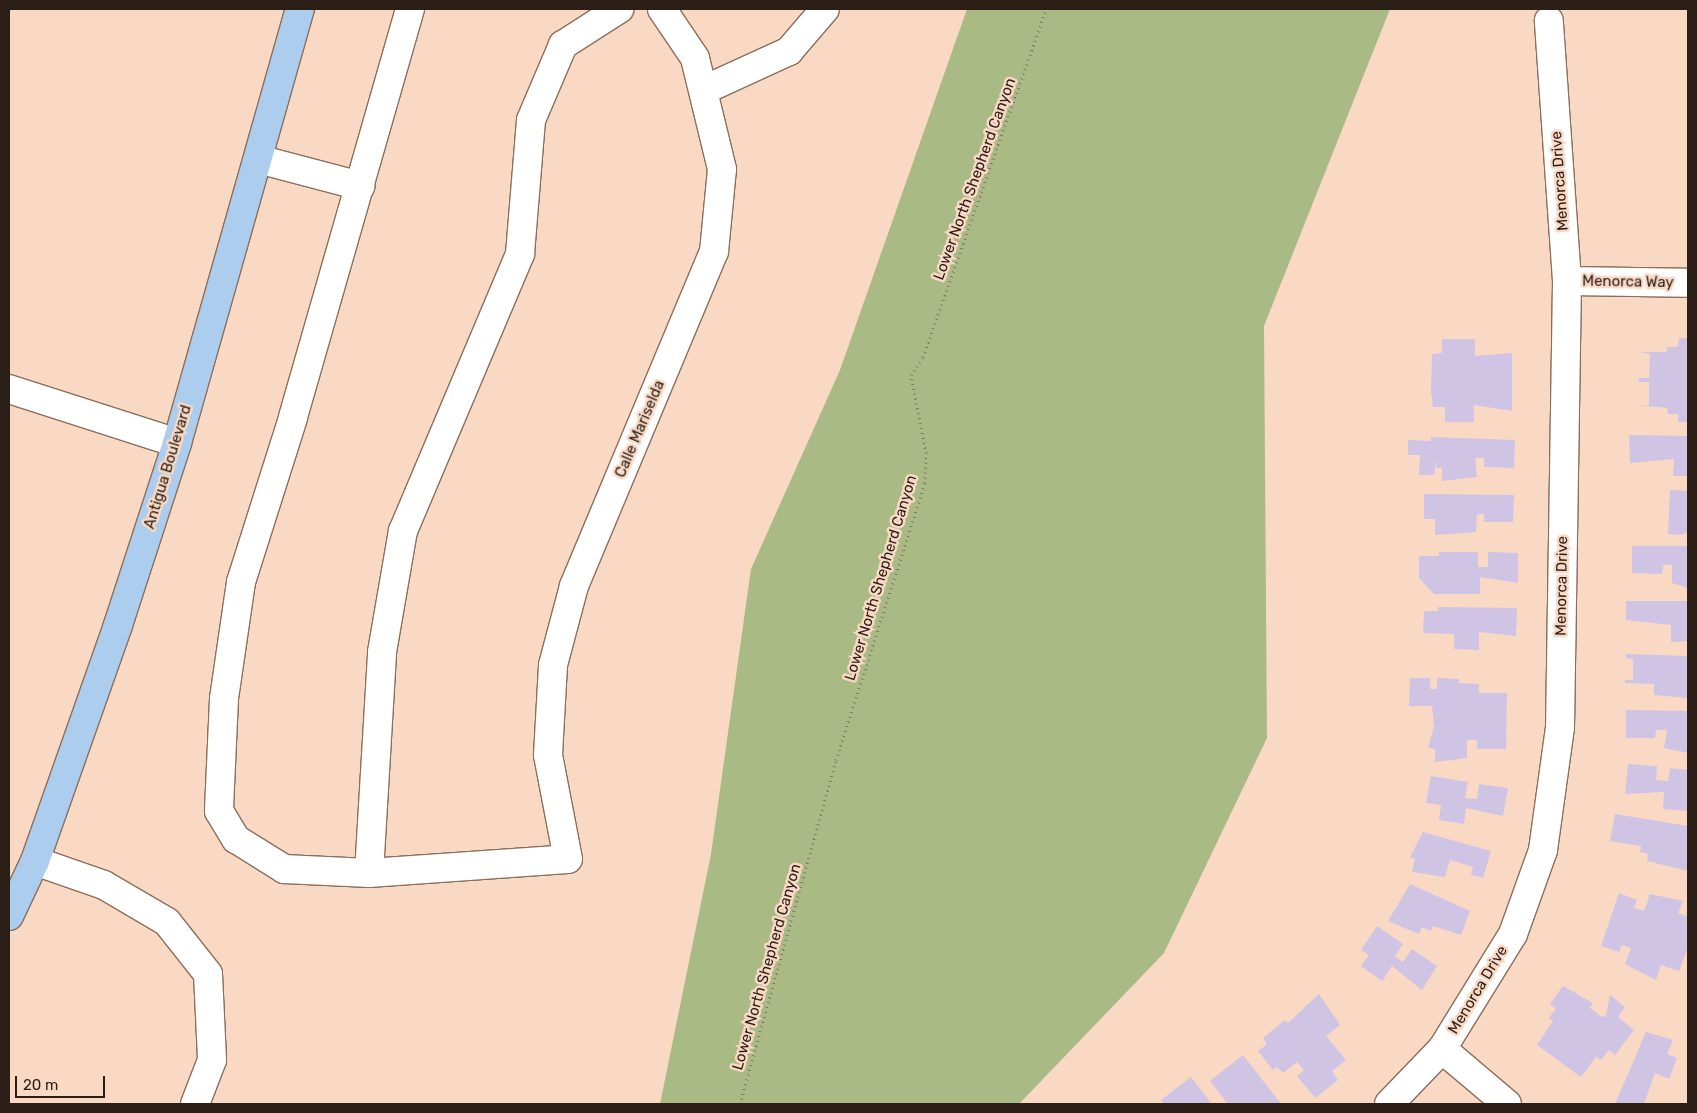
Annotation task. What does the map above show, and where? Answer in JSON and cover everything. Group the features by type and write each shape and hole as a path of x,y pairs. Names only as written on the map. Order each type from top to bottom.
{"main road":[{"name":"Antigua Boulevard","path":"9,916 35,861 177,443 300,9"}],"street":[{"path":"410,9 360,186 241,582 224,699 219,811 236,839 284,869 369,873 382,652 403,530 520,254 531,120 563,45 619,9"},
{"name":"Calle Mariselda","path":"369,873 568,859 548,756 553,666 574,586 714,252 722,169 695,58 662,9"},
{"path":"704,90 789,51 824,9"},
{"name":"Menorca Drive","path":"1389,1104 1442,1049 1513,934 1543,850 1560,728 1567,281 1549,21"},
{"path":"258,159 360,186"},
{"name":"Menorca Way","path":"1567,281 1688,283"},
{"path":"9,389 177,443"},
{"path":"35,861 104,885 167,922 208,974 212,1060 196,1104"},
{"path":"1442,1049 1507,1104"}],"path":[{"name":"Lower North Shepherd Canyon","path":"740,1104 836,760 925,483 926,453 911,375 923,357 1046,9"}],"green space":[{"path":"967,9 1390,9 1264,326 1267,738 1164,953 1019,1104 660,1104 711,854 751,569 840,370"}],"building":[{"path":"1679,338 1688,338 1688,422 1678,422 1678,414 1668,414 1667,408 1639,405 1649,405 1649,382 1639,382 1639,378 1649,378 1650,354 1640,352 1667,352 1667,347 1678,347"},
{"path":"1442,339 1475,339 1475,356 1512,353 1512,411 1474,405 1474,422 1445,422 1445,407 1433,407 1431,392 1432,354 1442,353"},
{"path":"1629,435 1688,436 1688,476 1673,476 1674,459 1630,463"},
{"path":"1431,437 1515,440 1514,468 1484,467 1484,458 1475,458 1477,477 1442,481 1442,468 1436,468 1436,459 1434,475 1419,475 1420,455 1408,455 1408,440 1431,441"},
{"path":"1670,490 1688,491 1688,532 1681,535 1668,534"},
{"path":"1424,494 1514,495 1513,522 1484,522 1484,514 1477,514 1476,532 1435,535 1435,519 1424,519"},
{"path":"1632,546 1688,546 1688,588 1672,583 1672,565 1663,565 1662,574 1632,573"},
{"path":"1439,552 1478,552 1478,567 1488,567 1488,552 1518,553 1518,583 1480,577 1480,594 1434,594 1419,578 1419,556 1439,556"},
{"path":"1626,601 1688,601 1688,641 1671,642 1671,625 1626,620"},
{"path":"1438,607 1517,608 1516,636 1479,632 1479,650 1454,649 1454,634 1423,633 1424,611 1438,611"},
{"path":"1626,654 1688,656 1688,698 1654,695 1654,684 1625,683 1625,680 1633,680 1633,659 1626,658"},
{"path":"1410,678 1430,678 1430,689 1437,689 1437,678 1459,679 1459,683 1479,684 1479,693 1507,693 1506,749 1477,749 1477,740 1467,740 1467,758 1435,762 1435,749 1428,748 1434,726 1432,706 1409,706"},
{"path":"1626,710 1688,711 1688,753 1664,748 1667,730 1656,730 1655,738 1626,738"},
{"path":"1628,764 1657,766 1656,780 1668,781 1670,768 1688,770 1688,811 1663,809 1664,792 1625,794"},
{"path":"1431,776 1468,782 1465,798 1477,799 1479,784 1508,788 1503,816 1466,808 1464,824 1439,820 1441,805 1426,803"},
{"path":"1615,814 1688,826 1688,871 1647,861 1648,854 1640,852 1641,846 1610,841"},
{"path":"1423,832 1491,851 1483,878 1471,875 1473,867 1450,860 1445,877 1412,872 1415,859 1410,857"},
{"path":"1410,884 1470,911 1461,935 1433,926 1431,931 1422,927 1419,934 1388,921"},
{"path":"1619,893 1637,900 1634,908 1644,911 1650,894 1683,901 1678,913 1688,917 1688,947 1679,971 1661,965 1656,980 1625,964 1631,948 1622,945 1619,952 1601,946"},
{"path":"1377,926 1403,944 1395,956 1403,962 1412,949 1437,966 1422,990 1392,966 1382,981 1361,966 1369,955 1361,950"},
{"path":"1563,986 1593,1003 1590,1008 1602,1017 1606,1016 1610,995 1625,1007 1618,1017 1634,1030 1615,1055 1609,1050 1601,1060 1596,1057 1581,1077 1537,1045 1553,1021 1549,1018 1556,1008 1550,1004"},
{"path":"1319,994 1340,1025 1326,1036 1346,1060 1332,1071 1338,1080 1315,1098 1297,1076 1304,1070 1297,1062 1283,1073 1277,1067 1273,1070 1258,1051 1267,1044 1263,1038 1285,1020 1288,1023"},
{"path":"1646,1032 1673,1040 1667,1054 1677,1058 1669,1079 1655,1073 1644,1104 1615,1104"},
{"path":"1243,1055 1281,1104 1228,1104 1210,1081"},
{"path":"1191,1077 1212,1104 1164,1104 1161,1100"}]}
